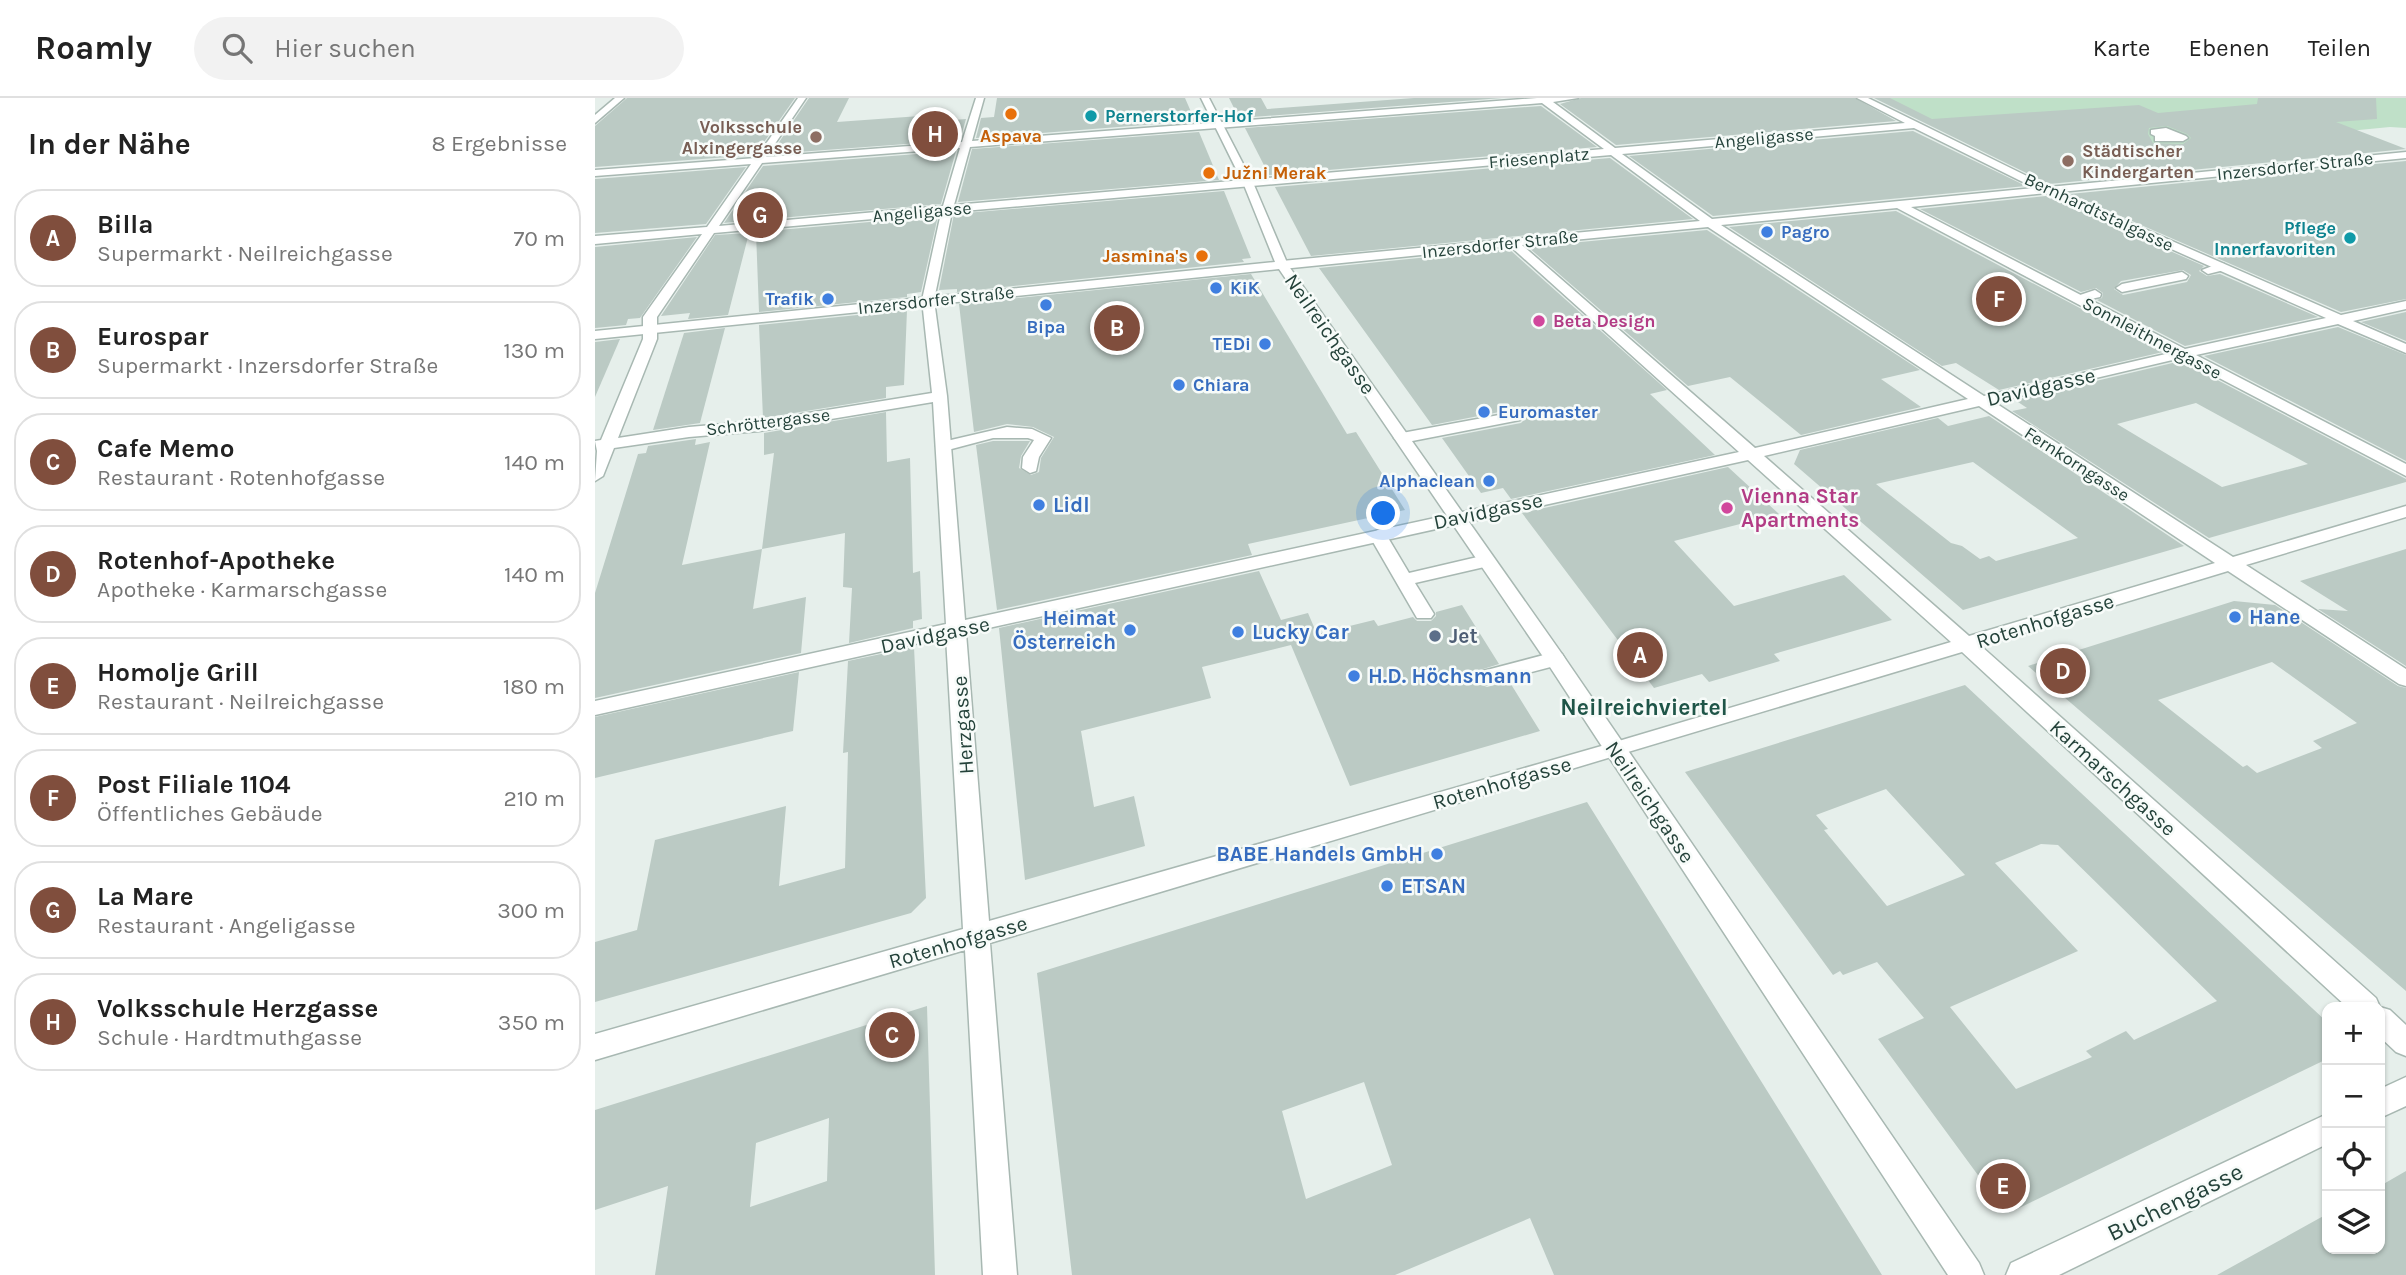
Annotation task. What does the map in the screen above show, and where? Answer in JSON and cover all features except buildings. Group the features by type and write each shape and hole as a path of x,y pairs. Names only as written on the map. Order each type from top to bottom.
{"street":[{"path":"595,120 620,98"},
{"path":"595,476 601,445 650,340 650,317 802,98"},
{"name":"Herzgasse","path":"981,98 947,210 928,300 940,396 1000,1275"},
{"path":"1205,98 1249,185"},
{"path":"595,173 1574,98"},
{"name":"Bernhardtstalgasse","path":"1861,98 2214,269 2406,349"},
{"name":"Friesenplatz","path":"1543,99 1612,152"},
{"name":"Angeligasse","path":"1612,152 1793,133 1916,125"},
{"name":"Friesenplatz","path":"1249,185 1612,152"},
{"name":"Fernkorngasse","path":"1612,152 1710,223 2406,679"},
{"name":"Inzersdorfer Straße","path":"595,335 2406,155"},
{"name":"Angeligasse","path":"595,240 1249,185"},
{"name":"Neilreichgasse","path":"1249,185 1282,265 1555,659 1967,1275"},
{"name":"Sonnleithnergasse","path":"1899,205 2406,471"},
{"name":"Karmarschgasse","path":"1513,243 1967,645 2360,1002"},
{"path":"2122,288 2182,276"},
{"path":"2077,298 2095,294"},
{"name":"Davidgasse","path":"595,708 956,631 1456,517 1752,454 2406,305"},
{"name":"Schröttergasse","path":"601,445 689,432 759,426 940,396"},
{"path":"1402,439 1515,417"},
{"path":"943,446 995,435 1020,432 1035,434 1043,438 1031,457 1030,468"},
{"name":"Rotenhofgasse","path":"595,1046 1615,750 2406,511"},
{"path":"1378,535 1424,614"},
{"path":"1404,580 1486,561"},
{"path":"1486,677 1555,659"},
{"path":"2385,1024 2406,1043"},
{"path":"2385,1102 2406,1091"},
{"name":"Buchengasse","path":"2023,1275 2322,1131"}],"green space":[{"path":"1881,98 2406,98 2406,128 2390,127 2129,152 2024,167"}],"place":[{"name":"Aspava","path":"1011,114"},
{"name":"Pernerstorfer-Hof","path":"1091,116"},
{"name":"Volksschule Herzgasse","path":"935,134"},
{"name":"Volksschule Alxingergasse","path":"816,137"},
{"name":"Städtischer Kindergarten","path":"2068,161"},
{"name":"Južni Merak","path":"1209,173"},
{"name":"La Mare","path":"760,215"},
{"name":"Pagro","path":"1767,232"},
{"name":"Pflege Innerfavoriten","path":"2350,238"},
{"name":"Jasmina's","path":"1202,256"},
{"name":"KiK","path":"1216,288"},
{"name":"Trafik","path":"828,299"},
{"name":"Post Filiale 1104","path":"1999,299"},
{"name":"Bipa","path":"1046,305"},
{"name":"Beta Design","path":"1539,321"},
{"name":"Eurospar","path":"1117,328"},
{"name":"TEDi","path":"1265,344"},
{"name":"Chiara","path":"1179,385"},
{"name":"Euromaster","path":"1484,412"},
{"name":"Alphaclean","path":"1489,481"},
{"name":"Lidl","path":"1039,505"},
{"name":"Vienna Star Apartments","path":"1727,508"},
{"name":"Hane","path":"2235,617"},
{"name":"Heimat Österreich","path":"1130,630"},
{"name":"Lucky Car","path":"1238,632"},
{"name":"Jet","path":"1435,636"},
{"name":"Billa","path":"1640,655"},
{"name":"Rotenhof-Apotheke","path":"2063,671"},
{"name":"H.D. Höchsmann","path":"1354,676"},
{"name":"BABE Handels GmbH","path":"1437,854"},
{"name":"ETSAN","path":"1387,886"},
{"name":"Cafe Memo","path":"892,1035"},
{"name":"Homolje Grill","path":"2003,1186"}],"district":[{"name":"Neilreichviertel","path":"1644,707"}]}
